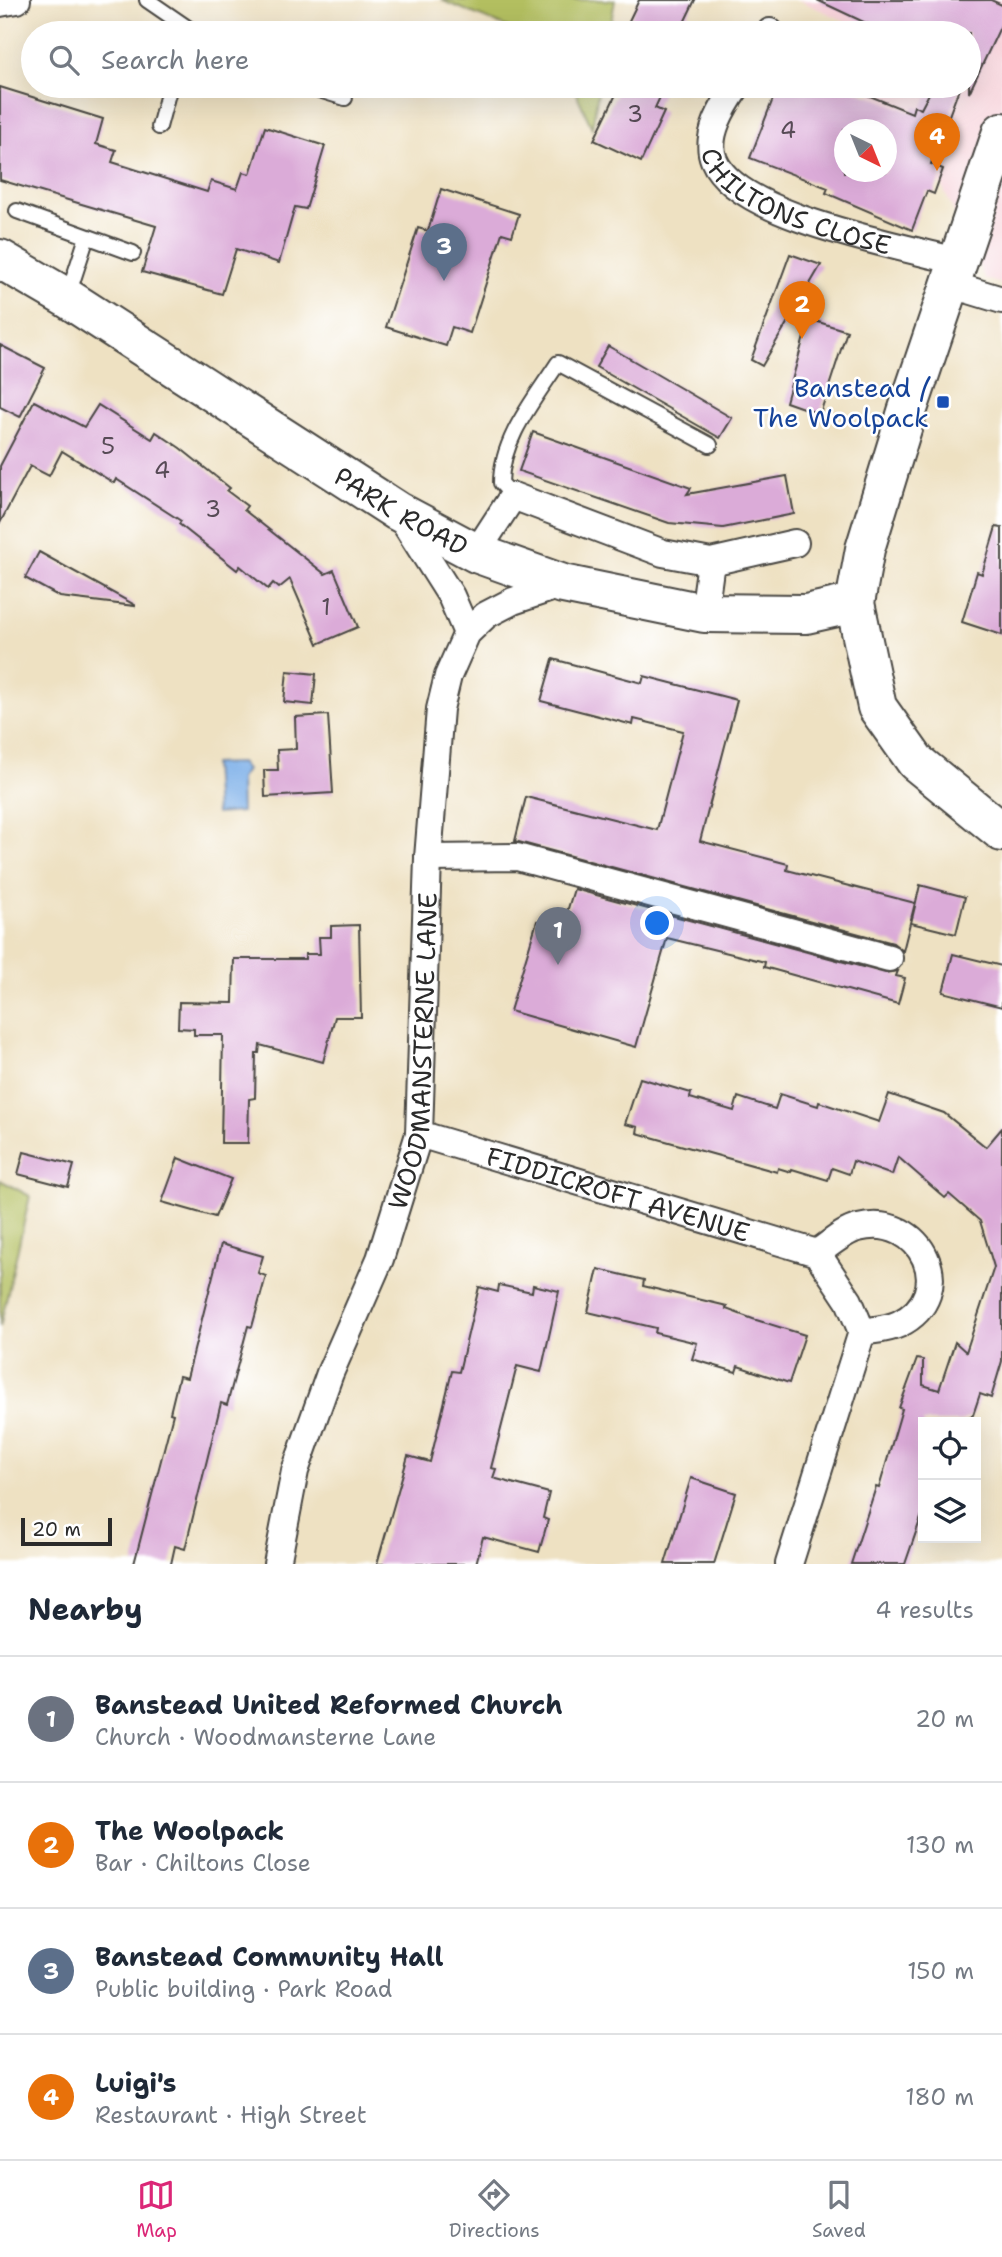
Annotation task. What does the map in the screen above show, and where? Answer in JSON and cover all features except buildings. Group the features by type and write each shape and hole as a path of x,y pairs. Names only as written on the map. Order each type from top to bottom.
{"street":[{"path":"0,3 17,0"},
{"name":"CHILTONS CLOSE","path":"729,98 721,110 711,141 713,160 728,179 751,196 795,218 953,272 1002,300"},
{"path":"1002,132 953,272 866,549 855,603 877,707 916,762 1002,832"},
{"name":"PARK ROAD","path":"0,259 67,298 397,511 476,553 563,584 704,613 806,614 855,603"},
{"path":"476,553 513,496 663,553 711,562 795,543"},
{"path":"397,511 451,596 467,633"},
{"path":"704,613 711,562"},
{"name":"WOODMANSTERNE LANE","path":"276,1564 295,1471 330,1373 380,1258 419,1134 428,858 440,709 448,676 467,633 486,615 513,601 563,584"},
{"path":"428,858 517,857 888,958"},
{"name":"FIDDICROFT AVENUE","path":"419,1134 817,1253"},
{"path":"789,1564 862,1332 849,1301 817,1253 856,1228 882,1225 903,1231 922,1248 932,1278 921,1307 899,1325 862,1332"}],"lane":[{"path":"147,0 175,21"},
{"path":"159,127 167,98"},
{"path":"17,211 133,253"},
{"path":"67,298 87,237"},
{"path":"513,496 501,483 500,463 515,430 558,363 710,445"}],"shaded area":[{"path":"798,0 1002,0 1002,284 985,279 941,184 897,166 897,119 860,119 869,98 981,98 981,21 845,21"}],"green space":[{"path":"441,0 615,0 611,21 492,21"},
{"path":"578,98 597,98 592,128"},
{"path":"0,1180 30,1196 0,1327"}],"water":[{"path":"240,763 246,770 240,779 241,812 216,814 213,764"}],"place":[{"name":"Luigi's","path":"937,171"},
{"name":"Banstead Community Hall","path":"444,281"},
{"name":"The Woolpack","path":"802,339"},
{"name":"Banstead / The Woolpack","path":"943,402"},
{"name":"Banstead United Reformed Church","path":"558,965"}]}
